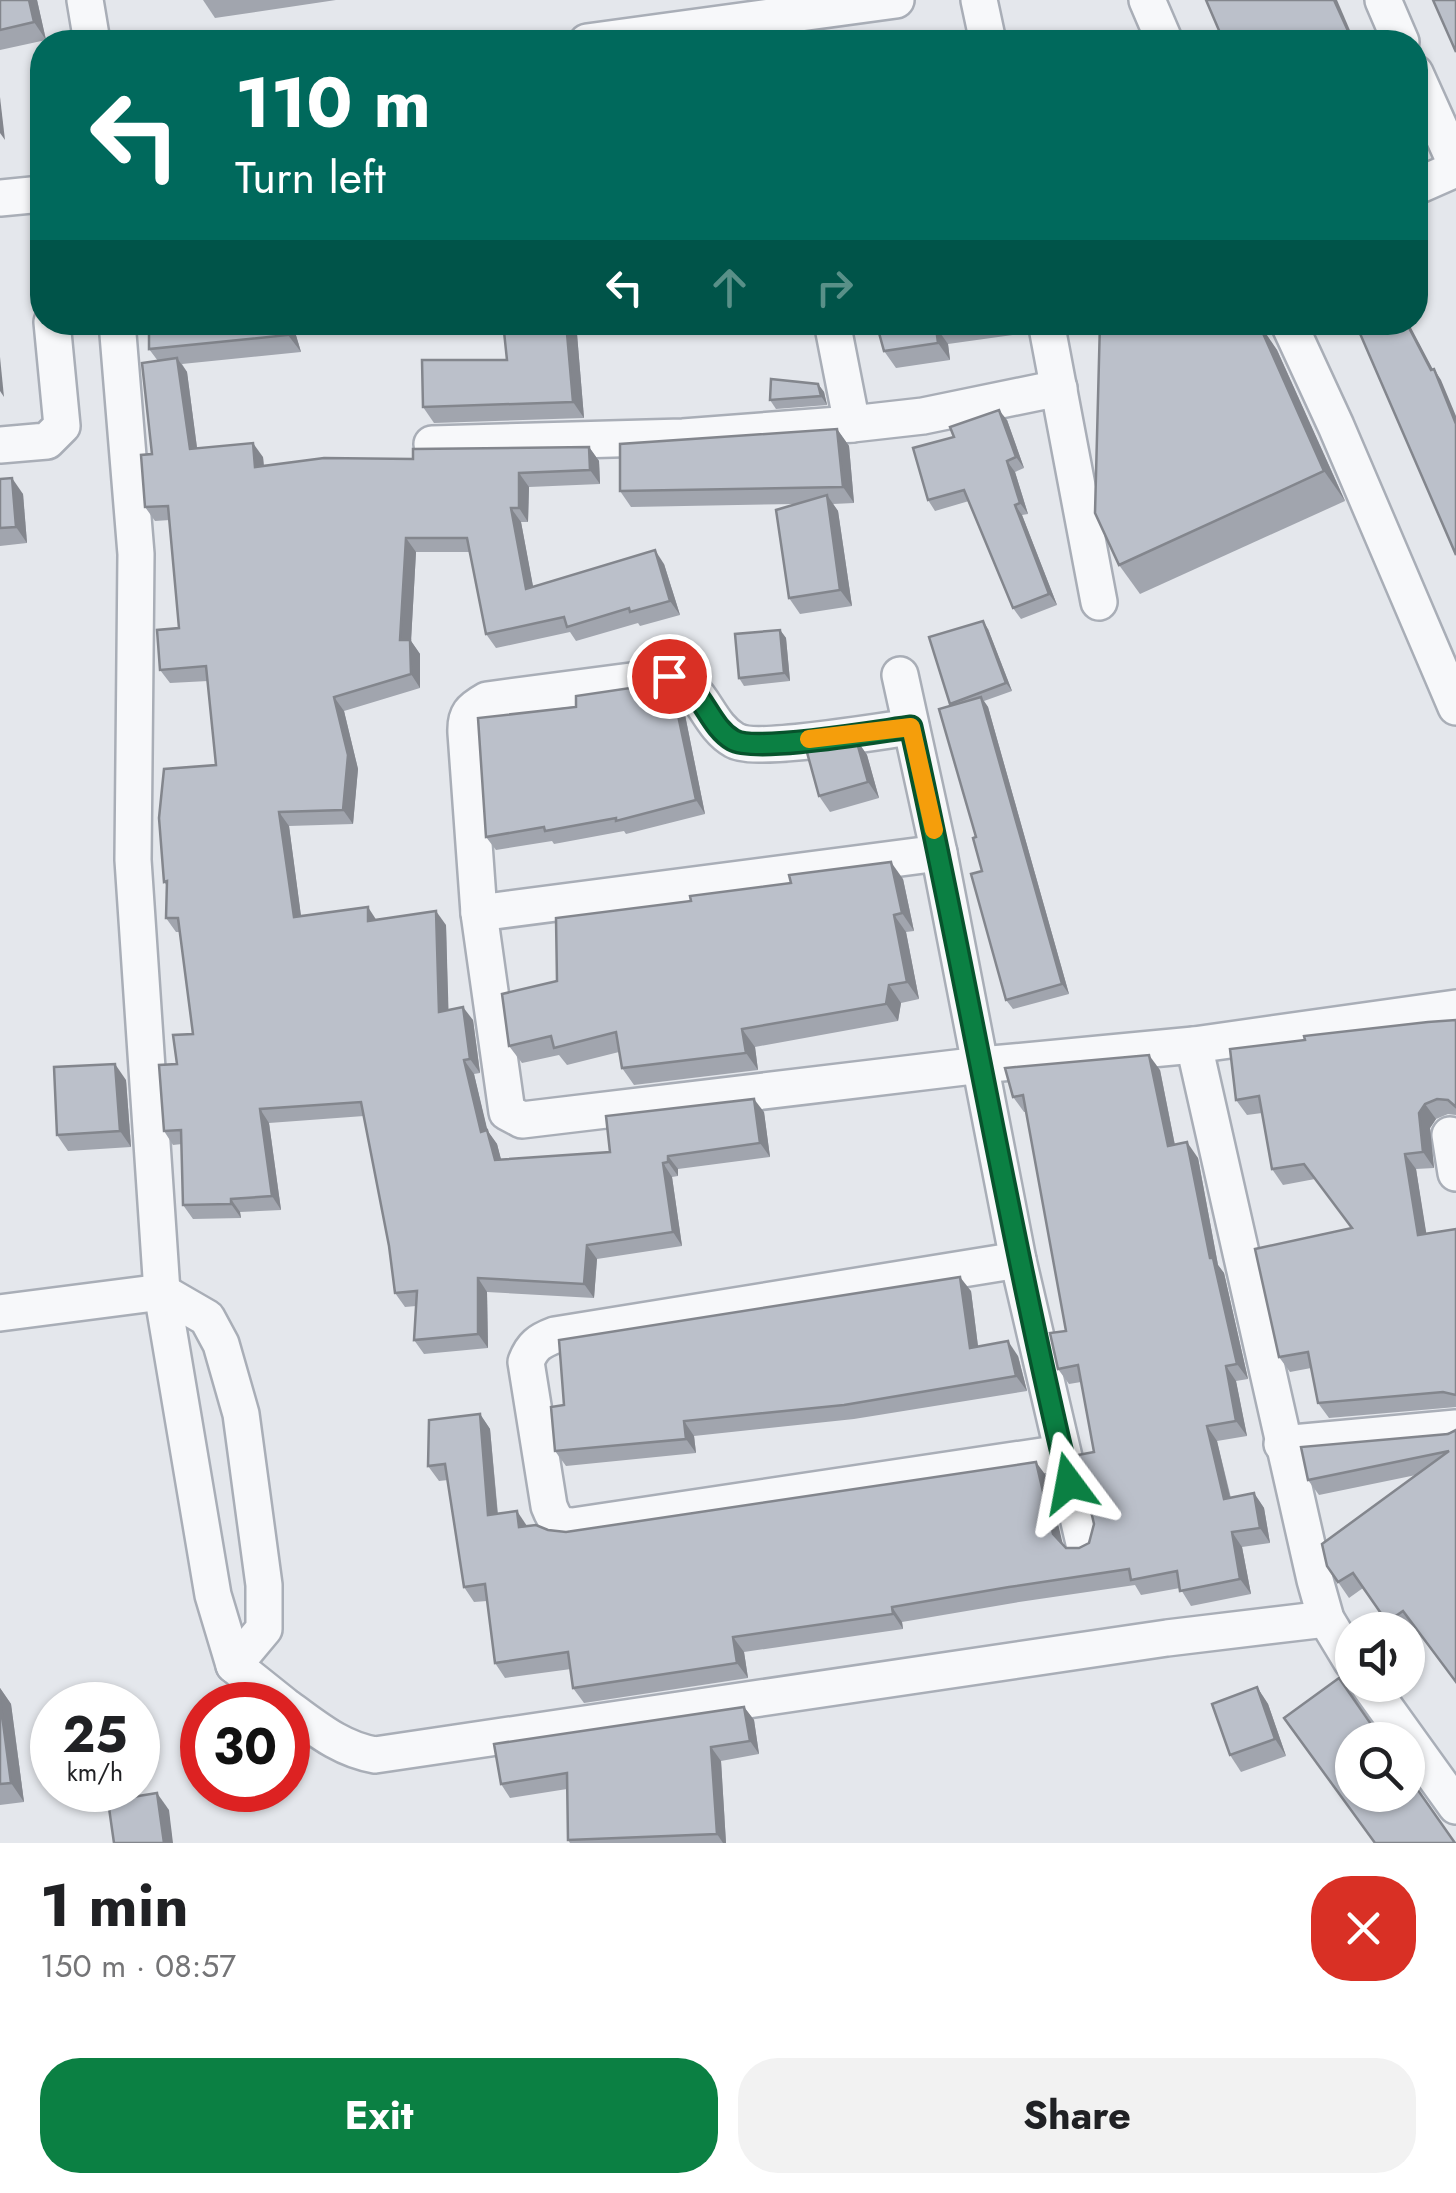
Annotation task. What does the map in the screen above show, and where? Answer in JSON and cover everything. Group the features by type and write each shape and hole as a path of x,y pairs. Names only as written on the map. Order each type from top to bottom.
{"street":[{"path":"85,0 90,30"},
{"path":"675,30 896,0"},
{"path":"979,0 985,30"},
{"path":"1147,0 1161,30"},
{"path":"1383,0 1396,30"},
{"path":"1428,102 1456,166 1428,180"},
{"path":"0,198 30,202"},
{"path":"0,445 47,442 62,426 53,335"},
{"path":"118,335 136,554 133,860 162,1292 206,1564 234,1665 256,1682"},
{"path":"835,335 852,424"},
{"path":"1049,335 1099,602"},
{"path":"1294,335 1456,707"},
{"path":"432,444 683,437 852,424 924,416 1059,388"},
{"path":"900,675 939,853 1018,1260 1084,1544"},
{"path":"911,727 750,745 736,742 725,733 688,683 669,676 486,700 473,708 465,718 479,913 505,1105 513,1117 522,1120 981,1065 1194,1045 1456,1008"},
{"path":"479,913 939,853"},
{"path":"1194,1045 1282,1444 1326,1619 1335,1634"},
{"path":"1450,1135 1456,1173"},
{"path":"1018,1260 540,1340 526,1362 549,1506 554,1519 563,1526 573,1526 1062,1453"},
{"path":"0,1313 162,1292 207,1318 221,1344 241,1414 264,1586 264,1628 234,1665"},
{"path":"1282,1444 1456,1428"},
{"path":"310,1723 355,1752 375,1755 1147,1641 1326,1619"},
{"path":"1381,1702 1456,1806"}],"building":[{"path":"0,0 29,0 34,22 0,30"},
{"path":"1206,0 1334,0 1348,30 1219,30"},
{"path":"1433,0 1456,0 1456,52"},
{"path":"149,335 288,335 149,349"},
{"path":"504,335 567,335 573,402 423,407 422,360 507,360"},
{"path":"880,335 937,335 938,343 884,351"},
{"path":"1100,335 1264,335 1324,471 1119,565 1095,513"},
{"path":"1361,335 1413,335 1431,370 1434,369 1456,424 1456,555"},
{"path":"177,358 190,449 253,443 255,467 324,458 413,459 413,449 589,447 590,470 519,473 519,508 511,508 526,589 655,550 670,601 630,612 629,608 567,627 564,617 486,634 467,538 406,538 400,640 410,640 411,674 334,697 348,755 343,810 279,812 294,917 368,907 368,921 436,911 439,1012 463,1007 470,1059 464,1060 481,1132 487,1130 495,1160 610,1152 606,1116 754,1099 760,1143 668,1156 668,1162 663,1163 673,1232 587,1245 584,1284 478,1278 478,1334 414,1340 417,1291 395,1293 361,1102 260,1109 272,1196 231,1199 231,1204 183,1205 181,1130 164,1131 159,1065 177,1064 173,1035 193,1034 178,918 166,918 167,881 164,882 159,818 164,769 216,765 206,666 160,670 157,630 179,628 168,506 145,507 141,455 152,454 142,363"},
{"path":"771,379 818,384 821,396 770,400"},
{"path":"999,410 1016,457 1007,461 1020,503 1015,505 1049,594 1013,608 964,490 928,500 913,448 954,437 950,427"},
{"path":"837,429 843,487 620,491 620,444"},
{"path":"12,478 16,527 0,528 0,479"},
{"path":"827,495 840,590 789,598 776,510"},
{"path":"983,621 1006,683 950,704 929,637"},
{"path":"780,630 784,673 739,678 735,634"},
{"path":"657,684 675,701 696,800 616,821 486,837 478,718 576,707 576,696"},
{"path":"981,697 1062,984 1006,1000 971,874 982,871 973,838 976,837 939,709"},
{"path":"856,739 868,782 819,796 805,745"},
{"path":"891,862 902,913 894,915 907,982 889,985 886,1004 742,1029 746,1053 622,1068 616,1032 554,1048 551,1036 509,1046 502,994 557,981 556,918 691,901 690,896 791,883 789,875"},
{"path":"1456,1020 1456,1107 1448,1100 1425,1104 1419,1113 1423,1152 1405,1154 1418,1235 1456,1229 1456,1395 1443,1392 1318,1403 1308,1352 1279,1357 1255,1249 1352,1228 1304,1164 1272,1169 1259,1096 1236,1100 1230,1049 1305,1040 1304,1036"},
{"path":"1149,1055 1168,1146 1187,1142 1210,1258 1237,1364 1226,1366 1236,1421 1207,1426 1224,1499 1254,1493 1260,1528 1232,1532 1240,1579 1180,1591 1177,1571 1131,1580 1129,1569 1009,1587 892,1607 893,1614 733,1637 737,1663 573,1688 568,1652 495,1663 485,1584 464,1587 445,1464 428,1466 429,1420 480,1414 488,1515 517,1511 519,1527 536,1525 566,1532 1036,1462 1053,1534 1066,1548 1089,1543 1094,1524 1078,1455 1094,1452 1078,1365 1058,1369 1050,1333 1066,1331 1023,1095 1013,1097 1005,1068"},
{"path":"115,1064 120,1131 57,1135 54,1067"},
{"path":"960,1277 970,1348 1008,1341 1016,1376 844,1405 684,1421 686,1439 555,1451 551,1407 564,1405 559,1340"},
{"path":"1456,1430 1456,1682 1425,1640 1425,1612 1380,1612 1353,1573 1338,1582 1327,1566 1322,1544 1449,1451 1308,1480 1301,1447 1448,1434"},
{"path":"1335,1681 1335,1702 1356,1702 1370,1722 1335,1722 1335,1788 1284,1718"},
{"path":"1257,1687 1275,1739 1230,1755 1212,1704"},
{"path":"0,1700 11,1783 0,1784"},
{"path":"744,1707 750,1741 711,1747 717,1834 568,1840 567,1773 501,1784 494,1744"},
{"path":"1425,1800 1455,1843 1375,1843 1352,1812 1425,1812"},
{"path":"110,1812 160,1812 164,1843 114,1843"}],"slow traffic":[{"path":"809,739 911,727 934,830"}],"route":[{"path":"669,676 688,683 725,733 736,742 750,745 911,727 1018,1260 1069,1483"}]}
